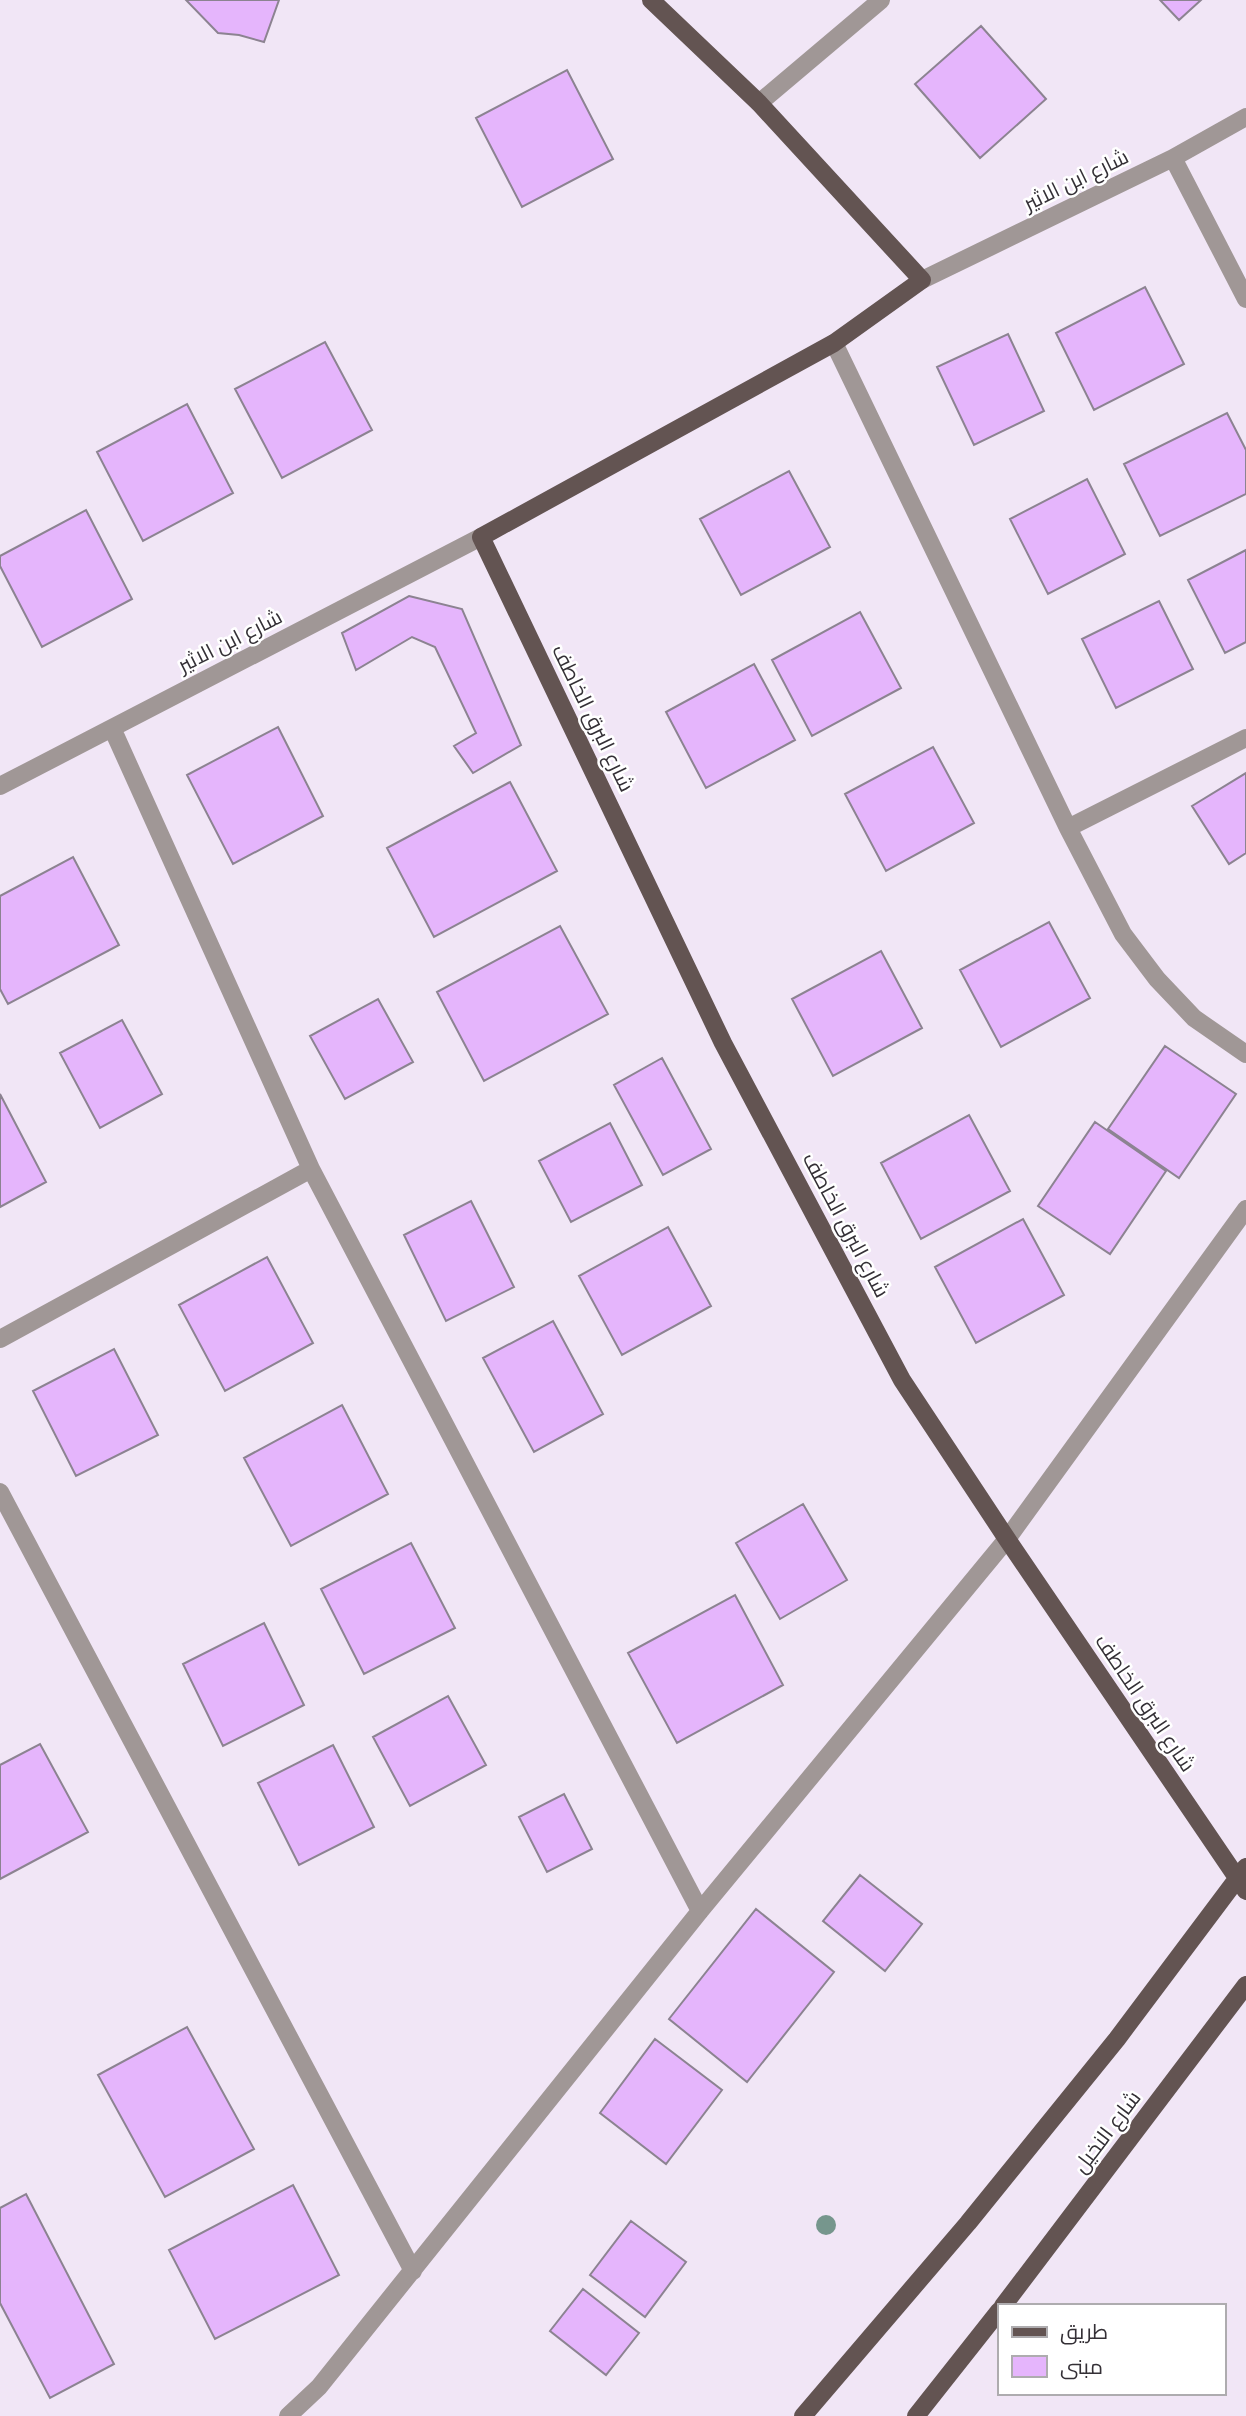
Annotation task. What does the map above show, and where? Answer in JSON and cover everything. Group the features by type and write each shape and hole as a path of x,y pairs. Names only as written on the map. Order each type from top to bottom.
{"main road":[{"path":"481,537 834,343 922,279 759,103 650,0"},
{"name":"شارع البرق الخاطف","path":"481,537 723,1043 902,1380 1007,1539 1243,1879"},
{"path":"803,2416 968,2222 1243,1879"},
{"name":"شارع النخيل","path":"1005,2304 1246,1985"},
{"path":"916,2416 998,2312"}],"street":[{"path":"759,103 881,0"},
{"name":"شارع ابن الاثير","path":"922,279 1173,158 1246,117"},
{"path":"1173,158 1246,299"},
{"path":"834,343 1068,828 1123,934 1157,979 1194,1018 1246,1054"},
{"name":"شارع ابن الاثير","path":"0,786 481,537"},
{"path":"112,728 311,1169 700,1911"},
{"path":"1068,828 1246,738"},
{"path":"0,1339 311,1169"},
{"path":"288,2416 319,2387 700,1911 1007,1539 1246,1209"},
{"path":"0,1492 413,2271"}],"building":[{"path":"186,0 279,0 264,42 218,33"},
{"path":"1160,0 1201,0 1179,20"},
{"path":"981,26 1046,99 980,158 915,84"},
{"path":"567,70 613,159 522,207 476,118"},
{"path":"1145,287 1184,364 1094,410 1056,333"},
{"path":"1008,334 1044,411 974,445 937,367"},
{"path":"325,342 372,430 282,478 235,389"},
{"path":"187,404 233,493 143,541 97,452"},
{"path":"1227,413 1246,450 1246,494 1160,536 1124,464"},
{"path":"789,471 830,547 741,595 700,519"},
{"path":"1087,479 1125,554 1048,594 1010,519"},
{"path":"86,510 132,599 42,647 0,566 0,556"},
{"path":"1246,550 1246,642 1225,653 1188,580"},
{"path":"409,596 462,609 521,745 473,773 454,746 476,733 435,647 412,637 356,670 342,633"},
{"path":"1159,601 1193,669 1116,708 1082,639"},
{"path":"860,612 901,688 812,736 772,660"},
{"path":"754,664 795,740 706,788 666,712"},
{"path":"278,727 323,816 233,864 187,775"},
{"path":"933,747 974,823 886,871 845,794"},
{"path":"1246,773 1246,853 1229,864 1192,806"},
{"path":"510,782 557,871 434,937 387,848"},
{"path":"73,857 119,945 8,1004 0,989 0,896"},
{"path":"1049,922 1090,998 1001,1047 960,970"},
{"path":"560,926 608,1014 484,1081 437,992"},
{"path":"881,951 922,1028 833,1076 792,999"},
{"path":"378,999 413,1062 345,1099 310,1036"},
{"path":"122,1020 162,1094 100,1128 60,1053"},
{"path":"1165,1046 1236,1094 1179,1178 1108,1129"},
{"path":"662,1058 711,1149 663,1175 614,1085"},
{"path":"0,1094 46,1182 0,1207"},
{"path":"969,1115 1010,1191 921,1239 881,1163"},
{"path":"1095,1122 1166,1171 1110,1254 1038,1206"},
{"path":"610,1123 642,1185 571,1222 539,1161"},
{"path":"471,1201 514,1287 446,1321 404,1235"},
{"path":"1023,1219 1064,1295 976,1343 935,1267"},
{"path":"668,1227 711,1306 622,1355 579,1276"},
{"path":"267,1257 313,1343 225,1391 179,1305"},
{"path":"553,1321 603,1414 534,1452 483,1358"},
{"path":"114,1349 158,1435 76,1476 33,1391"},
{"path":"342,1405 388,1494 291,1546 244,1458"},
{"path":"803,1504 847,1580 780,1619 736,1543"},
{"path":"411,1543 455,1628 364,1674 321,1589"},
{"path":"735,1595 783,1685 677,1743 628,1653"},
{"path":"264,1623 304,1705 223,1746 183,1664"},
{"path":"448,1696 486,1765 410,1806 373,1737"},
{"path":"40,1744 88,1832 0,1879 0,1765"},
{"path":"333,1745 374,1827 299,1865 258,1783"},
{"path":"564,1794 592,1849 547,1872 519,1817"},
{"path":"860,1875 922,1924 885,1971 823,1921"},
{"path":"756,1909 834,1972 747,2082 669,2019"},
{"path":"187,2027 254,2149 165,2197 98,2075"},
{"path":"655,2039 722,2090 666,2164 600,2113"},
{"path":"293,2185 339,2275 215,2339 169,2250"},
{"path":"26,2194 114,2364 50,2398 0,2303 0,2208"},
{"path":"631,2221 686,2262 645,2317 590,2275"},
{"path":"583,2289 639,2333 606,2375 550,2331"}]}
